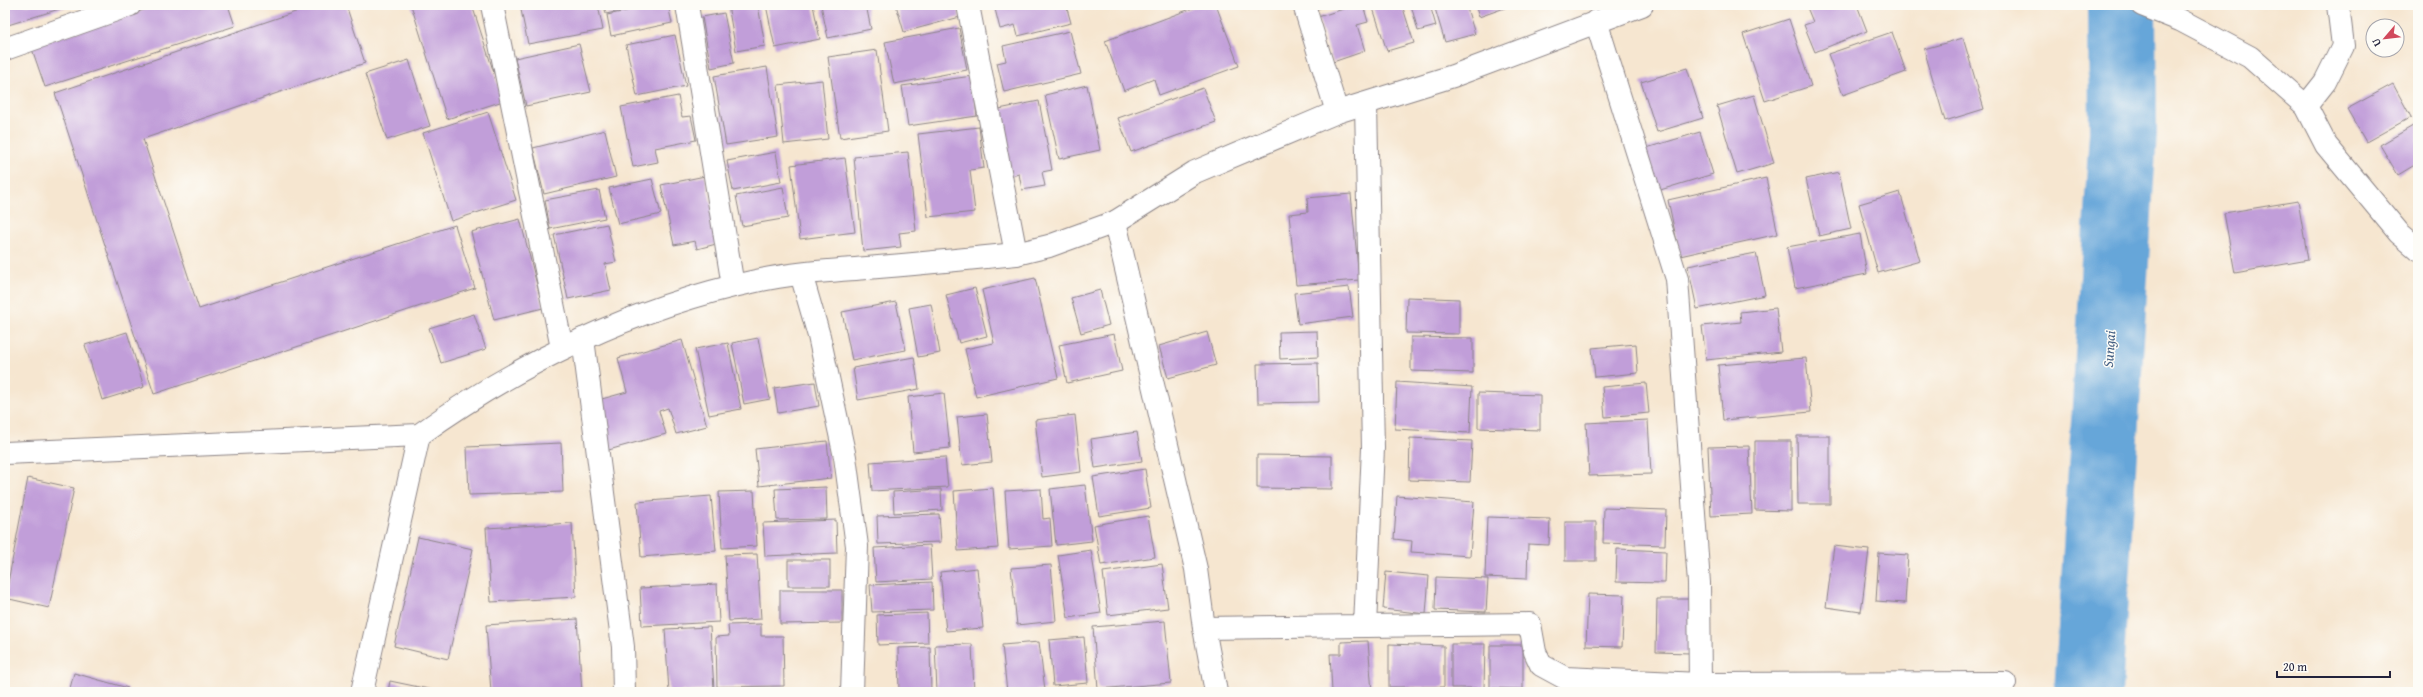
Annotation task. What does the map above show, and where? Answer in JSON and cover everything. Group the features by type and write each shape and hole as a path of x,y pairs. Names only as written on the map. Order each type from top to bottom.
{"main road":[{"path":"5,49 130,5"},
{"path":"492,5 562,348"},
{"path":"687,5 733,286"},
{"path":"968,5 1016,254"},
{"path":"1304,5 1337,112"},
{"path":"5,453 419,435 459,406 562,348 677,302 733,286 801,274 1016,254 1049,246 1115,222 1194,172 1337,112 1452,76 1642,5"},
{"path":"2142,5 2180,20 2250,57 2306,106 2326,145 2400,233 2418,249"},
{"path":"2306,106 2325,82 2343,46 2338,5"},
{"path":"1596,21 1676,279 1699,583 1700,684"},
{"path":"1365,626 1373,448 1366,104"},
{"path":"1115,222 1196,569 1204,628 1216,692"},
{"path":"801,274 819,336 844,457 857,546 852,692"},
{"path":"583,339 624,647 624,692"},
{"path":"362,692 419,435"},
{"path":"1204,628 1530,624 1535,652 1541,665 1565,678 1700,684 2005,683"}],"building":[{"path":"5,5 72,5 5,26"},
{"path":"159,5 228,5 235,26 45,87 31,46"},
{"path":"316,5 346,5 365,63 143,139 199,309 455,225 475,288 154,394 55,93"},
{"path":"411,5 472,5 503,101 447,119"},
{"path":"520,5 598,5 603,30 528,44"},
{"path":"604,5 642,5 642,6 606,14"},
{"path":"655,5 668,5 672,23 611,36 607,15"},
{"path":"728,5 758,5 765,46 736,51"},
{"path":"766,5 813,5 820,39 775,48"},
{"path":"821,5 866,5 871,29 828,38"},
{"path":"896,5 956,5 960,17 904,32"},
{"path":"994,5 1066,5 1071,23 1018,36 1015,25 1000,29"},
{"path":"1201,5 1216,5 1239,66 1159,95 1154,79 1124,91 1105,41"},
{"path":"1308,5 1329,5 1310,11"},
{"path":"1356,5 1363,5 1368,22 1357,25 1365,51 1333,62 1318,17"},
{"path":"1372,5 1402,5 1414,43 1387,51"},
{"path":"1411,5 1430,5 1436,26 1418,31"},
{"path":"1434,5 1466,5 1475,34 1445,42"},
{"path":"1475,5 1513,5 1479,17"},
{"path":"1806,5 1857,5 1867,31 1815,52 1804,25 1813,22"},
{"path":"724,13 734,63 711,68 702,17"},
{"path":"1789,19 1811,86 1765,101 1743,34"},
{"path":"959,28 967,70 894,84 885,42"},
{"path":"1070,31 1081,74 1004,92 997,63 1006,61 1003,46"},
{"path":"1892,32 1906,72 1843,95 1828,54"},
{"path":"675,35 686,86 637,96 626,45"},
{"path":"1963,38 1984,109 1945,121 1924,49"},
{"path":"579,44 591,92 526,106 515,58"},
{"path":"877,50 888,131 840,138 828,57"},
{"path":"409,60 430,126 387,140 365,74"},
{"path":"767,67 778,137 726,145 714,76"},
{"path":"1687,68 1703,118 1657,132 1641,82"},
{"path":"972,76 977,116 908,126 902,86"},
{"path":"822,80 828,139 784,144 778,85"},
{"path":"2393,84 2411,117 2366,142 2347,109"},
{"path":"1087,85 1100,150 1059,159 1045,95"},
{"path":"1203,88 1216,122 1131,152 1118,118"},
{"path":"1754,95 1774,163 1737,174 1717,106"},
{"path":"678,96 682,117 691,116 696,140 655,148 658,162 633,167 621,107"},
{"path":"1039,101 1052,170 1042,172 1045,186 1022,190 1019,174 1007,177 994,110"},
{"path":"488,112 516,200 451,221 423,133"},
{"path":"2418,123 2418,163 2398,175 2380,145"},
{"path":"979,127 984,168 970,170 975,212 928,217 918,134"},
{"path":"605,130 616,177 544,194 533,148"},
{"path":"1700,132 1713,174 1657,191 1643,149"},
{"path":"776,152 781,182 733,191 727,161"},
{"path":"908,152 916,231 899,233 901,247 863,251 854,157"},
{"path":"845,158 855,232 800,239 791,165"},
{"path":"1839,172 1851,229 1819,236 1806,179"},
{"path":"705,176 720,243 697,249 695,241 674,245 661,185"},
{"path":"1766,178 1778,234 1680,256 1668,200"},
{"path":"652,179 661,214 618,224 609,188"},
{"path":"783,187 788,218 742,226 736,196"},
{"path":"599,190 605,218 550,229 545,200"},
{"path":"1900,192 1920,261 1878,273 1859,204"},
{"path":"1351,194 1359,280 1296,285 1289,214 1308,212 1307,198"},
{"path":"2298,201 2308,260 2235,273 2224,213"},
{"path":"520,219 543,308 494,320 471,232"},
{"path":"607,224 616,262 605,264 611,290 568,299 554,235"},
{"path":"1860,234 1867,274 1795,288 1787,247"},
{"path":"1756,253 1765,295 1697,309 1688,266"},
{"path":"1035,278 1058,378 976,397 965,349 994,343 982,290"},
{"path":"1349,287 1353,317 1298,324 1294,293"},
{"path":"975,288 987,336 959,343 946,295"},
{"path":"1100,290 1109,325 1081,333 1071,298"},
{"path":"1407,297 1459,299 1459,334 1406,333"},
{"path":"896,302 906,350 852,360 842,312"},
{"path":"931,304 940,353 918,357 909,308"},
{"path":"1776,308 1781,352 1706,360 1702,326 1741,322 1740,312"},
{"path":"474,314 486,349 441,363 429,328"},
{"path":"1317,331 1318,357 1280,359 1279,332"},
{"path":"127,332 144,387 102,400 85,345"},
{"path":"1207,332 1216,365 1168,378 1159,346"},
{"path":"1114,334 1122,371 1067,383 1059,345"},
{"path":"1411,337 1473,338 1473,373 1411,371"},
{"path":"758,338 770,399 744,404 732,343"},
{"path":"682,340 707,426 676,434 668,408 659,411 666,434 605,451 591,402 627,392 618,358"},
{"path":"728,343 741,409 709,415 695,349"},
{"path":"1636,344 1638,373 1595,377 1592,348"},
{"path":"914,357 919,389 858,400 853,368"},
{"path":"1806,358 1811,412 1723,420 1718,365"},
{"path":"1318,363 1319,402 1258,403 1257,364"},
{"path":"815,382 819,406 778,413 774,388"},
{"path":"1397,382 1472,387 1470,433 1395,429"},
{"path":"1646,383 1649,413 1605,417 1602,387"},
{"path":"944,393 950,448 913,452 908,397"},
{"path":"1478,393 1540,395 1540,430 1478,428"},
{"path":"987,414 992,462 962,465 957,417"},
{"path":"1075,415 1081,472 1042,477 1035,420"},
{"path":"1648,420 1651,474 1589,476 1586,423"},
{"path":"1137,432 1142,461 1095,468 1091,439"},
{"path":"1797,436 1830,436 1830,504 1798,504"},
{"path":"1410,438 1472,441 1470,482 1409,480"},
{"path":"827,441 831,478 759,486 755,449"},
{"path":"1755,441 1791,441 1791,511 1755,510"},
{"path":"561,443 563,492 469,495 467,447"},
{"path":"1749,446 1752,514 1711,516 1708,447"},
{"path":"1257,455 1332,456 1332,489 1257,488"},
{"path":"945,457 948,487 872,491 870,462"},
{"path":"1145,469 1151,508 1099,516 1093,477"},
{"path":"28,478 74,488 49,608 5,598"},
{"path":"1085,485 1092,541 1056,545 1050,489"},
{"path":"826,487 827,519 777,520 775,489"},
{"path":"993,488 998,548 958,551 954,491"},
{"path":"941,489 942,510 894,513 893,492"},
{"path":"1041,489 1043,519 1050,518 1052,546 1009,549 1005,491"},
{"path":"754,491 757,546 722,548 719,492"},
{"path":"711,496 716,551 641,557 637,502"},
{"path":"1397,496 1474,502 1470,556 1411,552 1412,541 1394,539"},
{"path":"1604,508 1666,510 1665,545 1603,543"},
{"path":"939,514 941,542 878,544 877,516"},
{"path":"1148,516 1155,557 1101,565 1094,525"},
{"path":"1487,517 1550,519 1549,545 1528,544 1527,579 1485,577"},
{"path":"836,520 837,553 765,556 763,523"},
{"path":"1565,522 1596,522 1596,561 1565,561"},
{"path":"572,523 576,597 491,602 486,528"},
{"path":"418,537 473,549 448,659 394,646"},
{"path":"930,545 932,579 876,582 874,548"},
{"path":"1834,546 1869,550 1861,612 1826,607"},
{"path":"1617,549 1666,551 1665,583 1616,582"},
{"path":"1091,550 1101,613 1068,618 1058,555"},
{"path":"1879,553 1908,555 1905,603 1876,601"},
{"path":"757,554 761,619 729,621 725,555"},
{"path":"788,560 830,560 830,586 788,586"},
{"path":"1162,564 1168,608 1108,615 1103,572"},
{"path":"1051,565 1056,621 1017,625 1011,568"},
{"path":"977,568 983,628 946,631 940,572"},
{"path":"1386,572 1429,576 1426,614 1383,609"},
{"path":"1436,577 1488,579 1486,612 1435,610"},
{"path":"932,582 933,610 872,612 870,585"},
{"path":"717,584 719,622 642,626 640,588"},
{"path":"780,590 842,590 842,623 780,624"},
{"path":"1588,594 1624,595 1622,647 1586,646"},
{"path":"1657,599 1692,599 1690,653 1656,652"},
{"path":"927,613 928,643 878,645 877,615"},
{"path":"577,619 582,692 491,692 486,625"},
{"path":"1165,621 1171,683 1098,689 1093,627"},
{"path":"761,624 761,636 783,636 784,686 717,687 716,637 729,636 728,625"},
{"path":"710,627 714,689 669,692 665,629"},
{"path":"1084,637 1088,683 1053,686 1049,640"},
{"path":"1368,641 1372,692 1332,692 1330,654 1341,654 1341,642"},
{"path":"1039,642 1045,690 1007,692 1002,645"},
{"path":"972,644 974,692 937,692 935,645"},
{"path":"1389,644 1444,646 1444,687 1389,687"},
{"path":"1451,644 1485,644 1484,688 1451,688"},
{"path":"1490,645 1523,645 1523,689 1490,688"},
{"path":"930,647 931,692 899,692 898,648"},
{"path":"74,673 128,688 127,692 69,692"},
{"path":"390,681 438,691 438,692 388,692"},
{"path":"755,689 794,691 794,692 755,692"}],"waterway":[{"name":"Sungai","path":"2088,692 2123,133 2122,5"}]}
